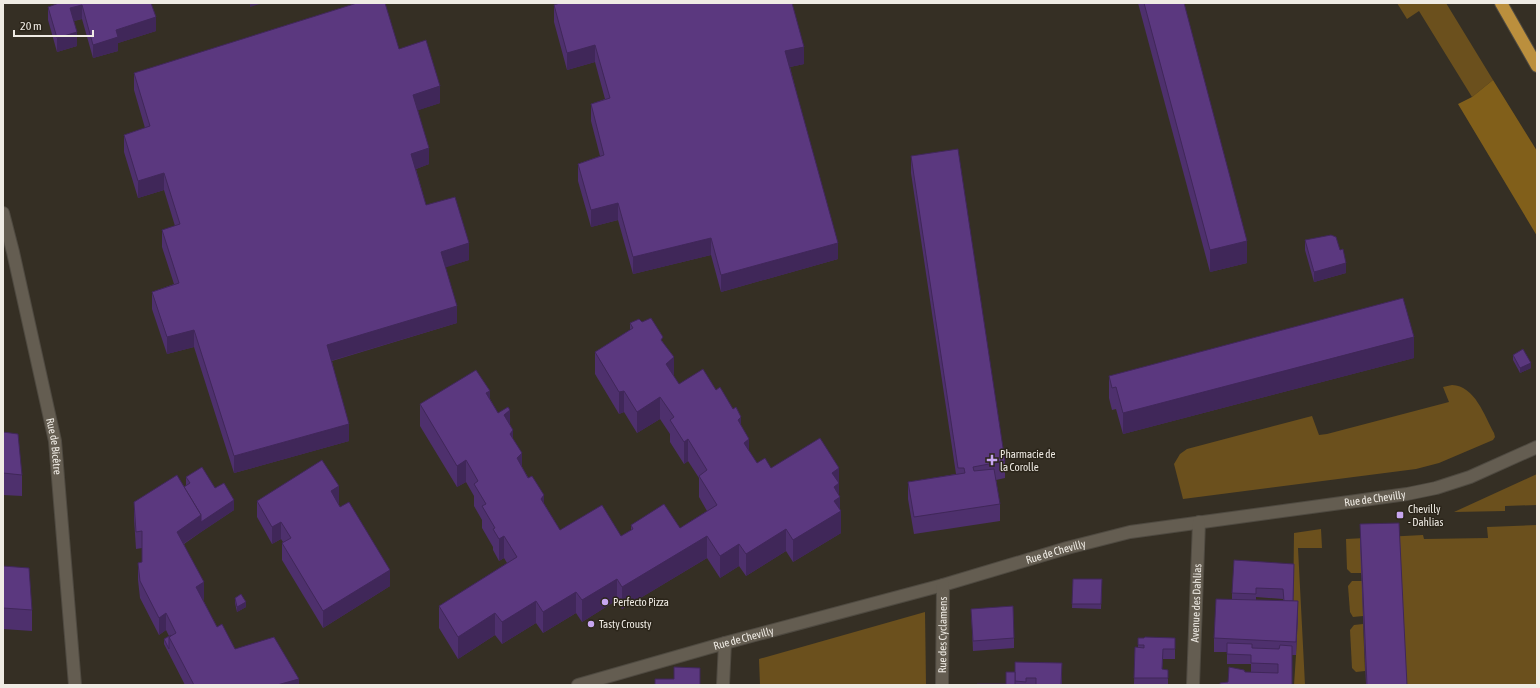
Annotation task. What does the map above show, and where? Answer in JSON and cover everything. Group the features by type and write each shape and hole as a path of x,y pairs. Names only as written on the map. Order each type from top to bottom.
{"highway":[{"path":"1501,3 1537,66"}],"street":[{"name":"Rue de Bicêtre","path":"3,213 8,251 55,441 75,685"},
{"name":"Rue de Chevilly","path":"578,685 725,643 944,585 1067,548 1130,532 1407,494 1436,488 1470,477 1537,446"},
{"name":"Avenue des Dahlias","path":"1193,685 1199,522"},
{"name":"Rue des Cyclamens","path":"942,685 944,585"},
{"path":"724,685 725,643"}],"shaded area":[{"path":"1397,3 1446,3 1493,80 1472,97 1419,11 1407,19"},
{"path":"1493,80 1537,151 1537,236 1458,104 1472,97"},
{"path":"1452,385 1467,390 1473,396 1494,433 1495,437 1493,440 1439,463 1416,469 1183,499 1174,464 1180,454 1187,449 1312,416 1319,435 1327,434 1449,402 1443,387"},
{"path":"1537,474 1537,505 1505,506 1505,511 1454,512"},
{"path":"1537,525 1537,685 1406,685 1361,573 1351,573 1347,569 1346,539 1423,535 1424,539 1488,538 1487,527"},
{"path":"1321,529 1322,548 1298,548 1305,685 1294,685 1296,655 1293,615 1294,533"},
{"path":"1352,581 1362,581 1363,616 1353,617 1350,612 1348,586"},
{"path":"925,612 926,685 760,685 759,659"},
{"path":"1363,624 1365,671 1356,672 1352,668 1350,630 1354,625"}],"building":[{"path":"59,3 151,3 156,17 116,30 118,37 93,45 82,5 70,8 77,32 57,38 48,7"},
{"path":"357,3 385,3 399,49 426,40 440,86 413,95 429,148 411,154 426,205 455,197 469,243 441,252 457,306 327,345 349,424 234,456 194,330 167,337 152,292 179,283 162,230 180,224 164,173 138,181 124,135 150,126 134,73"},
{"path":"560,3 792,3 804,47 785,51 838,243 721,275 711,238 633,257 618,203 591,210 578,164 604,155 591,104 610,98 595,45 567,53 554,5"},
{"path":"1144,3 1184,3 1247,241 1210,250"},
{"path":"958,149 1005,461 973,467 974,471 994,469 1000,504 914,517 908,482 965,473 964,468 958,468 911,156"},
{"path":"1331,235 1336,237 1340,250 1343,249 1346,263 1314,272 1305,240"},
{"path":"1403,298 1414,337 1123,413 1116,387 1112,388 1109,376"},
{"path":"651,318 663,337 661,340 674,357 666,364 679,384 703,369 716,390 720,387 733,409 736,407 741,417 738,420 749,439 744,443 757,463 765,458 771,468 820,438 839,468 832,473 839,483 834,487 840,497 834,501 841,511 793,540 786,529 746,554 739,544 720,556 707,536 622,587 617,579 582,600 576,592 543,612 536,601 502,622 495,613 458,637 439,606 517,557 504,536 499,539 493,529 495,528 482,506 486,504 474,484 478,481 466,460 457,466 420,404 476,370 490,391 486,393 498,413 508,407 510,410 504,415 513,430 510,434 522,453 517,458 528,478 532,476 544,495 541,499 560,530 602,505 621,536 633,529 631,525 664,504 680,528 717,505 699,476 707,470 688,439 684,442 670,420 674,417 660,397 637,412 624,391 619,392 595,352 633,328 630,323 639,319 642,322"},
{"path":"1523,349 1531,363 1520,368 1513,355"},
{"path":"3,432 18,434 22,475 3,473"},
{"path":"322,460 339,486 331,491 340,507 349,502 390,570 323,611 282,543 291,538 281,522 272,527 257,501"},
{"path":"202,467 215,488 224,483 234,500 201,522 201,515 184,487 190,483 186,477"},
{"path":"177,475 201,515 177,532 204,582 196,587 217,627 222,624 235,649 274,637 299,679 277,685 194,685 169,637 176,633 166,613 159,618 140,581 138,563 142,562 142,531 136,532 134,502"},
{"path":"1399,523 1407,685 1367,685 1360,524"},
{"path":"1234,560 1294,564 1293,601 1284,601 1283,589 1256,588 1256,594 1232,593"},
{"path":"3,566 29,568 32,610 3,608"},
{"path":"1073,579 1102,579 1101,604 1072,604"},
{"path":"241,594 246,602 237,607 235,598"},
{"path":"1216,599 1298,601 1296,642 1214,638"},
{"path":"1013,606 1014,638 973,641 971,609"},
{"path":"171,635 169,637 169,649 164,639"},
{"path":"1138,638 1175,638 1175,649 1163,649 1162,669 1168,670 1168,678 1134,678 1135,647 1144,648 1144,645 1138,645"},
{"path":"1227,643 1252,644 1252,648 1279,649 1280,645 1292,646 1292,685 1220,685 1220,683 1228,682 1229,667 1244,670 1245,672 1278,673 1278,664 1251,663 1251,655 1227,654"},
{"path":"1015,662 1062,663 1061,685 1036,685 1036,678 1026,678 1026,682 1015,681"},
{"path":"674,667 700,668 700,685 655,685 655,679 674,679"},
{"path":"1006,672 1015,672 1015,685 977,685 1006,684"}],"place":[{"name":"Pharmacie de la Corolle","path":"992,460"},
{"name":"Chevilly - Dahlias","path":"1400,515"},
{"name":"Perfecto Pizza","path":"605,602"},
{"name":"Tasty Crousty","path":"591,624"}]}
